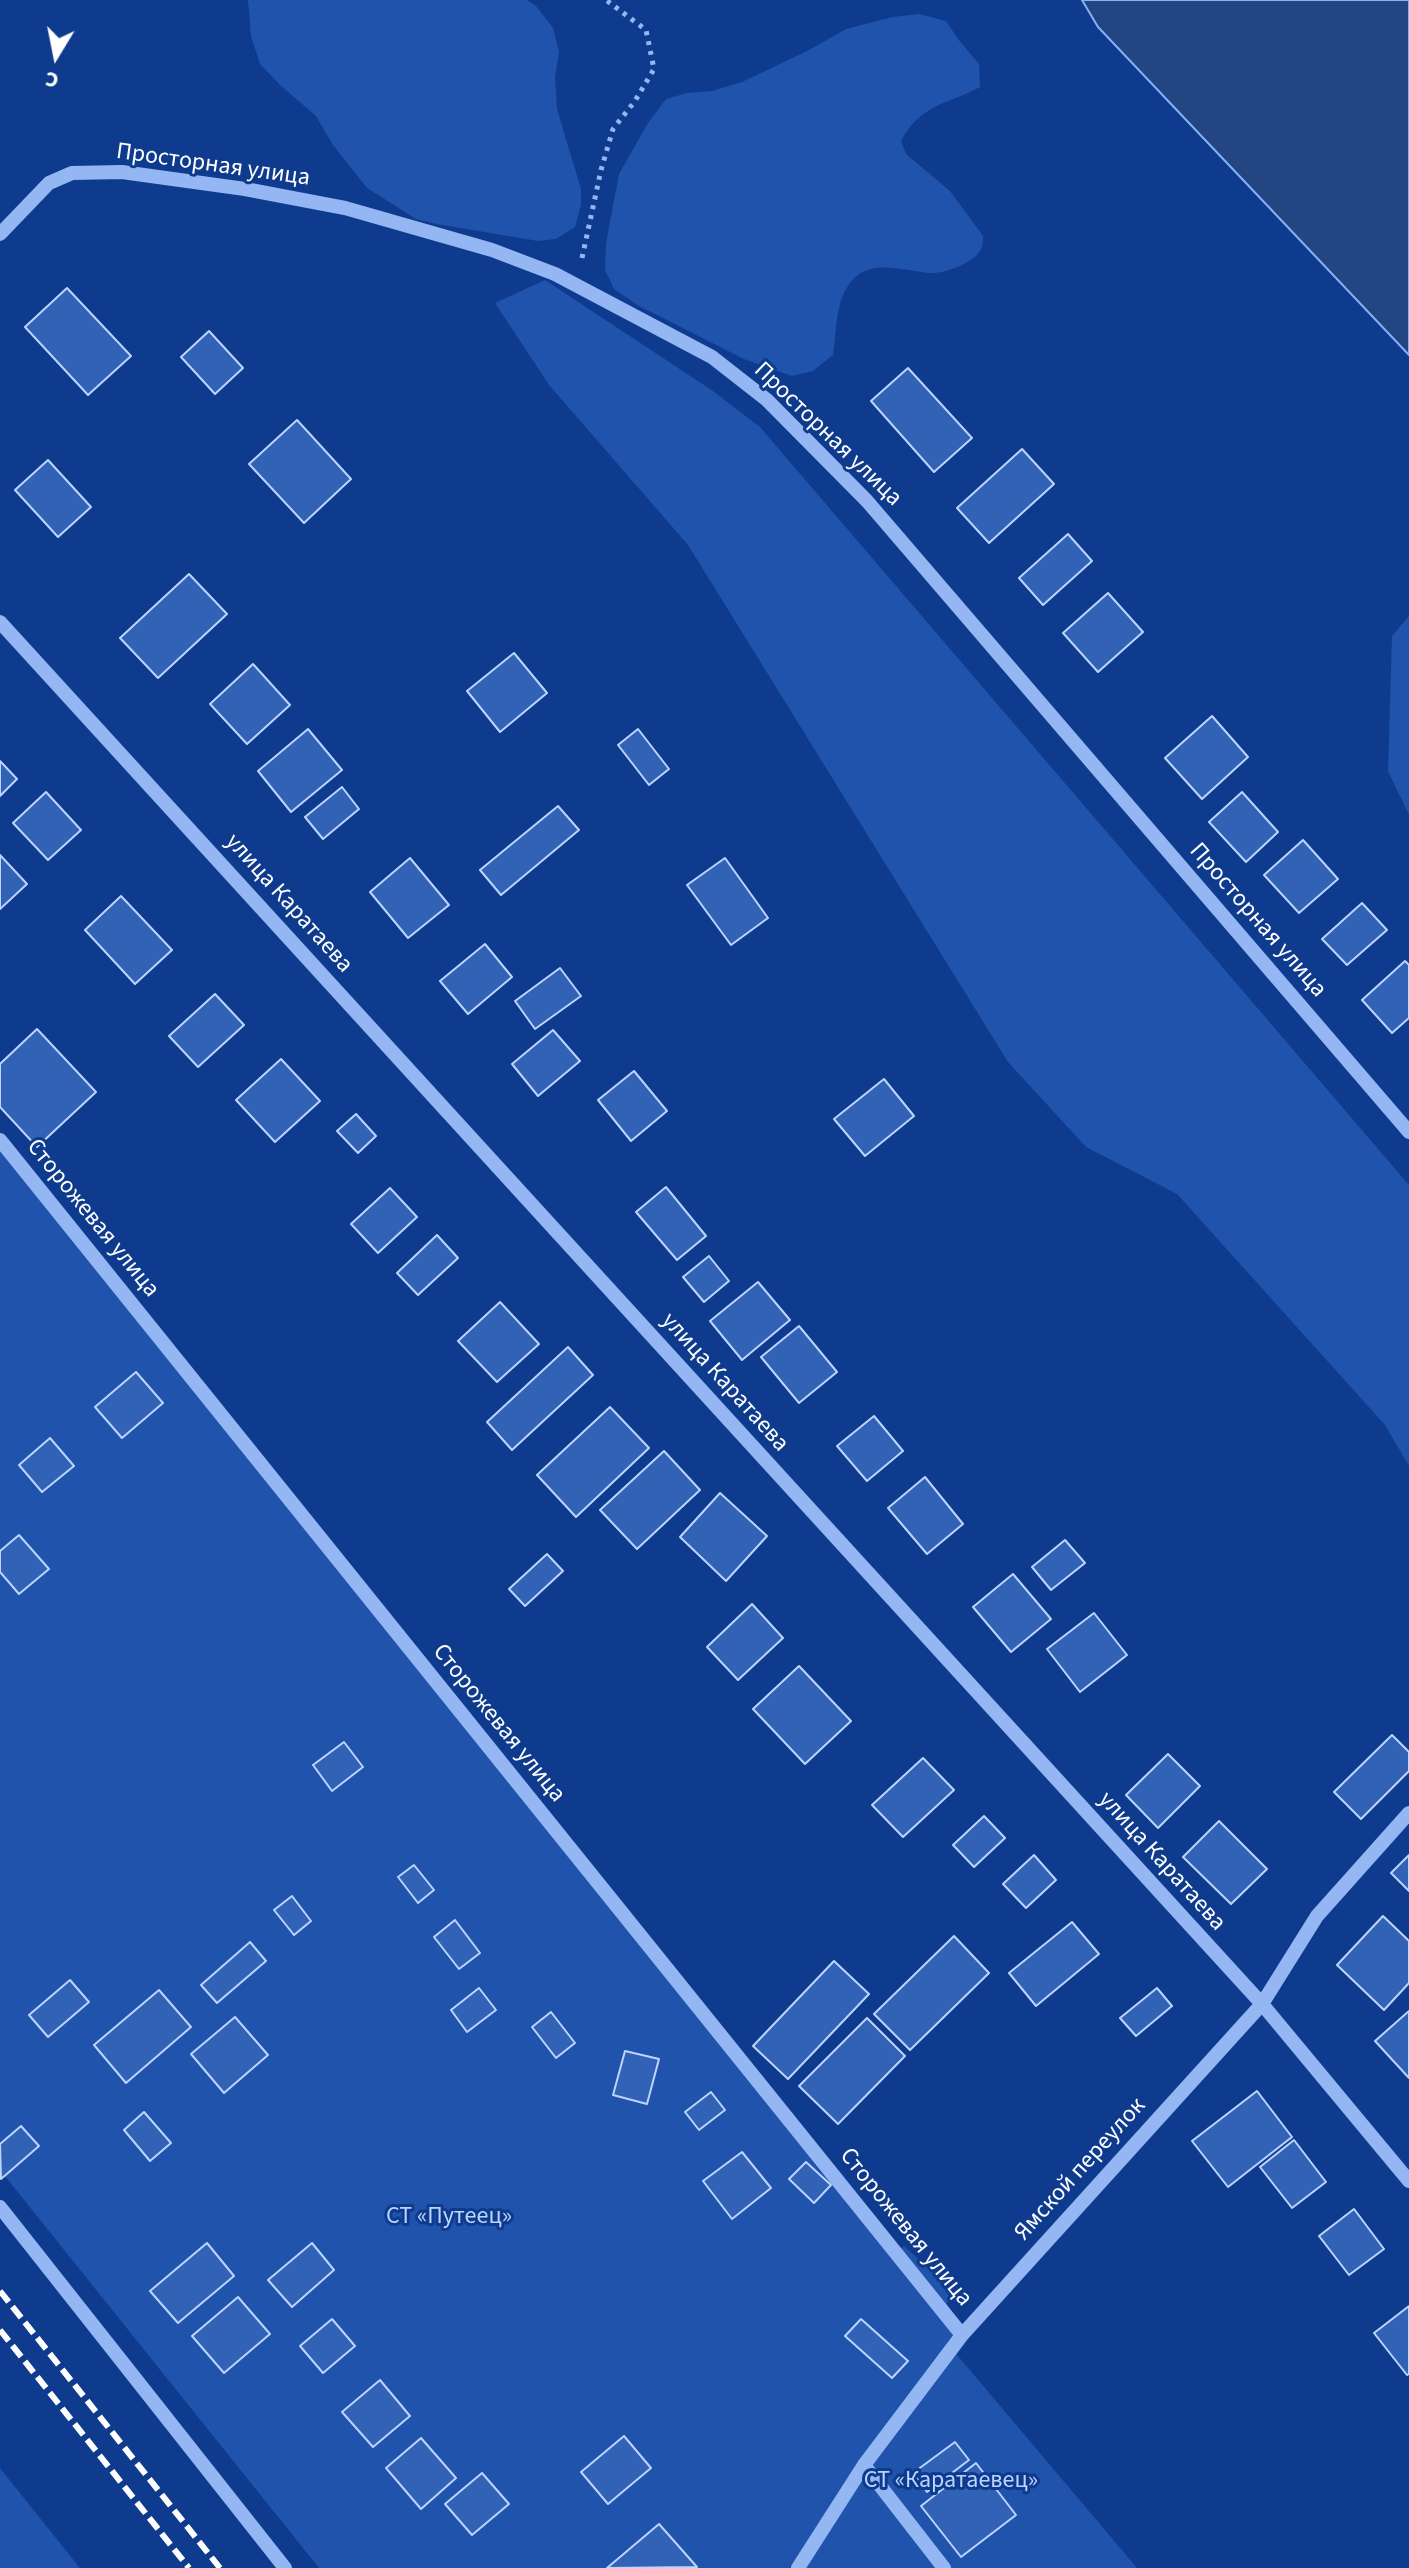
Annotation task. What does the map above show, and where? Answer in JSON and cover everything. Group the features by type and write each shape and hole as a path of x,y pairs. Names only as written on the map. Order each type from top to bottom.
{"street":[{"name":"Просторная улица","path":"0,234 49,183 72,173 122,172 245,189 345,208 492,250 555,274 712,357 767,400 867,501 1409,1132"},
{"name":"улица Каратаева","path":"0,622 1262,2004 1409,2181"},
{"name":"Сторожевая улица","path":"0,1140 962,2335"},
{"name":"Ямской переулок","path":"798,2568 864,2465 962,2335 1262,2004 1317,1916 1409,1813"},
{"path":"0,2207 285,2568"},
{"path":"864,2465 944,2568"}],"path":[{"path":"576,285 613,129 654,69 646,30 606,0"}],"green space":[{"path":"248,0 527,0 536,6 553,28 559,52 555,77 557,109 581,189 581,205 575,227 556,239 538,241 437,224 416,219 367,188 333,145 316,116 260,64 251,36"},
{"path":"919,14 946,21 979,64 980,87 926,112 901,141 906,154 950,191 983,236 978,254 960,266 938,273 878,268 858,275 842,299 833,355 813,371 792,376 744,359 639,306 614,289 605,270 606,243 619,174 648,123 666,99 742,82 846,29"},
{"path":"545,280 713,391 760,427 1409,1185 1409,1466 1385,1425 1177,1194 1086,1147 1008,1062 688,545 549,385 495,303"},
{"path":"1409,616 1409,815 1388,771 1392,636"},
{"name":"СТ «Путеец»","path":"0,1150 892,2257 904,2246 955,2292 941,2311 961,2325 947,2343 1137,2568 319,2568 0,2170"},
{"path":"0,2468 80,2568 0,2568"}],"shaded area":[{"path":"1082,0 1409,0 1409,355 1098,27"}],"building":[{"path":"67,288 131,356 88,395 25,327"},
{"path":"209,331 243,368 215,394 181,357"},
{"path":"908,368 972,438 934,472 871,401"},
{"path":"297,420 351,479 304,523 249,464"},
{"path":"1022,449 1054,484 989,543 957,508"},
{"path":"48,460 91,507 58,537 15,490"},
{"path":"1068,534 1092,561 1043,605 1019,578"},
{"path":"189,574 227,614 158,678 120,638"},
{"path":"1108,593 1143,632 1098,672 1063,633"},
{"path":"514,653 547,693 500,732 467,691"},
{"path":"253,664 290,705 247,744 210,704"},
{"path":"1212,716 1248,757 1202,799 1165,758"},
{"path":"308,729 342,770 291,812 258,771"},
{"path":"638,729 669,769 649,785 618,745"},
{"path":"0,761 17,779 0,796"},
{"path":"342,787 359,809 323,839 305,817"},
{"path":"46,792 81,830 48,860 13,823"},
{"path":"1242,792 1278,832 1246,862 1209,822"},
{"path":"558,806 579,830 501,895 480,870"},
{"path":"1303,840 1338,879 1299,913 1264,875"},
{"path":"0,855 27,884 0,909"},
{"path":"410,858 449,905 408,938 370,892"},
{"path":"725,858 768,918 731,945 687,885"},
{"path":"121,896 172,950 135,984 85,930"},
{"path":"1362,903 1387,930 1347,965 1322,939"},
{"path":"485,944 512,977 468,1014 440,981"},
{"path":"1405,961 1409,965 1409,1018 1392,1033 1362,1000"},
{"path":"560,968 581,996 535,1029 515,1001"},
{"path":"215,994 244,1025 198,1067 169,1036"},
{"path":"37,1029 96,1092 37,1147 0,1107 0,1064"},
{"path":"553,1030 580,1061 538,1096 512,1064"},
{"path":"281,1059 320,1101 275,1142 236,1100"},
{"path":"634,1071 667,1111 631,1141 598,1100"},
{"path":"884,1079 914,1116 865,1156 834,1119"},
{"path":"356,1114 376,1136 358,1153 337,1131"},
{"path":"666,1187 706,1236 677,1260 636,1212"},
{"path":"390,1188 417,1217 378,1253 351,1224"},
{"path":"437,1235 458,1258 418,1295 397,1273"},
{"path":"709,1256 729,1281 704,1302 683,1277"},
{"path":"758,1282 790,1320 742,1360 710,1321"},
{"path":"500,1302 539,1344 497,1382 458,1341"},
{"path":"799,1326 837,1372 799,1403 761,1357"},
{"path":"568,1347 593,1375 512,1450 487,1422"},
{"path":"136,1372 163,1403 122,1438 95,1407"},
{"path":"610,1407 649,1448 576,1517 537,1475"},
{"path":"874,1416 903,1451 867,1481 837,1446"},
{"path":"50,1438 74,1466 42,1492 19,1465"},
{"path":"664,1451 700,1490 637,1549 600,1510"},
{"path":"925,1477 963,1524 927,1554 888,1508"},
{"path":"720,1493 767,1536 726,1581 680,1537"},
{"path":"19,1535 49,1569 19,1594 0,1572 0,1551"},
{"path":"1065,1540 1085,1563 1051,1590 1032,1567"},
{"path":"547,1554 563,1571 525,1606 509,1589"},
{"path":"1013,1574 1051,1619 1011,1652 973,1607"},
{"path":"752,1604 783,1638 738,1680 707,1647"},
{"path":"1094,1613 1127,1655 1080,1692 1047,1649"},
{"path":"799,1666 851,1721 805,1764 753,1709"},
{"path":"1392,1735 1409,1752 1409,1771 1361,1819 1334,1792"},
{"path":"344,1742 363,1767 332,1791 313,1765"},
{"path":"1168,1754 1200,1786 1158,1828 1126,1795"},
{"path":"923,1758 954,1790 903,1837 872,1805"},
{"path":"984,1816 1005,1838 974,1867 953,1845"},
{"path":"1219,1821 1267,1869 1231,1904 1183,1857"},
{"path":"1034,1855 1056,1880 1026,1908 1003,1884"},
{"path":"1409,1855 1409,1891 1391,1873"},
{"path":"414,1865 434,1890 418,1903 398,1877"},
{"path":"292,1896 311,1921 294,1935 274,1910"},
{"path":"1383,1916 1409,1941 1409,1983 1384,2010 1337,1965"},
{"path":"455,1920 480,1953 459,1969 434,1937"},
{"path":"1072,1922 1099,1954 1036,2006 1009,1973"},
{"path":"954,1936 989,1973 910,2050 874,2014"},
{"path":"250,1942 266,1961 217,2003 201,1985"},
{"path":"834,1961 869,1994 788,2079 753,2046"},
{"path":"70,1980 89,2002 48,2037 29,2015"},
{"path":"479,1988 496,2010 467,2032 451,2010"},
{"path":"1157,1988 1172,2006 1136,2036 1120,2018"},
{"path":"159,1990 191,2027 126,2083 94,2045"},
{"path":"1409,2011 1409,2078 1375,2041"},
{"path":"551,2012 575,2043 556,2058 532,2027"},
{"path":"235,2017 268,2055 224,2093 191,2054"},
{"path":"867,2018 905,2056 838,2124 799,2086"},
{"path":"625,2051 659,2059 647,2104 613,2095"},
{"path":"1257,2091 1292,2137 1228,2187 1192,2141"},
{"path":"711,2092 725,2110 699,2130 685,2112"},
{"path":"144,2112 171,2143 150,2161 124,2130"},
{"path":"21,2126 39,2146 1,2179 0,2144"},
{"path":"1294,2140 1326,2182 1292,2208 1260,2167"},
{"path":"742,2152 771,2188 732,2219 703,2181"},
{"path":"806,2162 831,2185 814,2203 789,2179"},
{"path":"1354,2209 1384,2249 1349,2275 1319,2236"},
{"path":"207,2243 234,2276 178,2323 150,2291"},
{"path":"312,2243 334,2270 292,2307 268,2280"},
{"path":"238,2297 270,2334 224,2373 192,2336"},
{"path":"1409,2306 1409,2374 1407,2375 1374,2333"},
{"path":"332,2319 355,2346 323,2373 300,2346"},
{"path":"861,2319 908,2361 892,2378 845,2336"},
{"path":"380,2380 410,2416 373,2447 342,2412"},
{"path":"624,2436 651,2468 608,2504 581,2472"},
{"path":"421,2438 456,2478 421,2509 386,2468"},
{"path":"955,2442 969,2460 927,2492 913,2473"},
{"path":"976,2463 1016,2515 961,2557 921,2506"},
{"path":"482,2473 509,2504 472,2535 445,2504"},
{"path":"659,2524 697,2567 607,2568"}],"railway":[{"path":"0,2291 220,2568"},
{"path":"0,2330 189,2568"}],"park label":[{"name":"СТ «Каратаевец»","path":"951,2482"}]}
